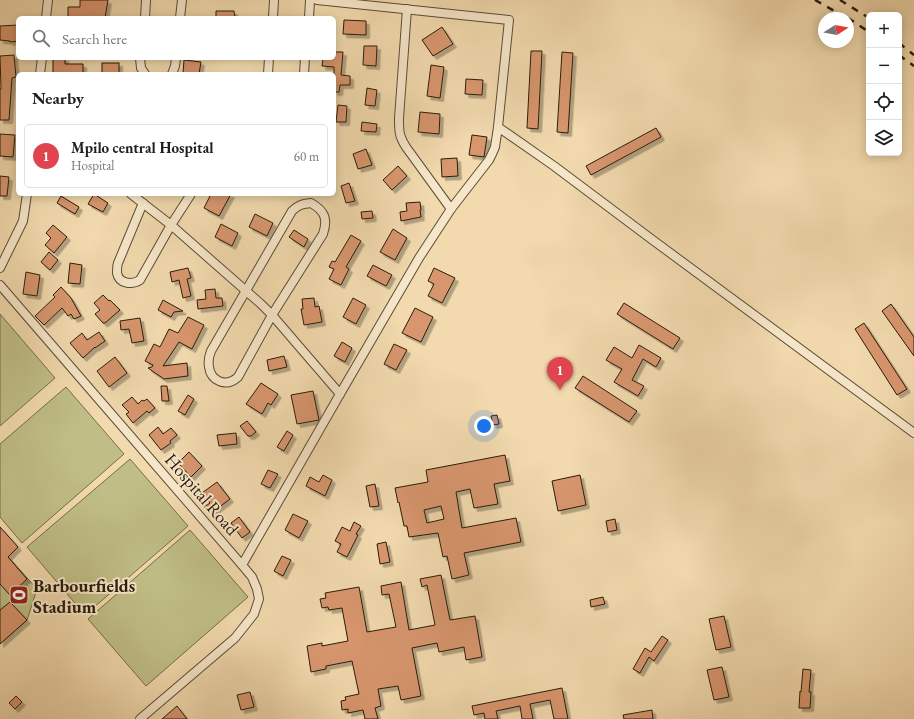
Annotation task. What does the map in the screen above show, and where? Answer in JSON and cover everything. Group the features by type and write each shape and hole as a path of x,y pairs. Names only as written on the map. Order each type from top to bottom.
{"street":[{"path":"46,16 48,0"},
{"path":"144,16 146,0"},
{"path":"180,16 182,0"},
{"path":"273,16 274,0"},
{"path":"309,16 310,0"},
{"path":"242,565 419,258 451,209 489,160 495,147 498,127 509,20 317,0"},
{"path":"407,9 399,118 400,138 451,209"},
{"path":"40,72 42,60"},
{"path":"140,60 141,68 144,72"},
{"path":"173,72 176,60"},
{"path":"268,72 269,60"},
{"path":"304,72 305,60"},
{"path":"498,127 554,166 914,433"},
{"path":"0,268 23,221 27,196"},
{"path":"133,196 171,225 246,290 272,315 340,394"},
{"path":"142,203 118,263 117,272 119,278 129,284 136,283 140,280 171,225 190,196"},
{"path":"303,204 310,204 317,207 325,218 326,225 323,234 272,315 238,377 234,381 228,383 222,382 211,374 209,358 211,351 246,290 292,211 296,207 303,204"},
{"name":"Hospital Road","path":"0,285 242,565 252,577 257,589 259,599 254,614 235,638 140,719"}],"shaded area":[{"path":"0,314 55,378 0,426"},
{"path":"66,387 124,454 22,543 0,517 0,444"},
{"path":"130,459 188,526 85,615 27,547"},
{"path":"190,530 248,597 146,686 88,619"},
{"name":"Barbourfields Stadium","path":"0,548 37,589 27,620 0,644"}],"building":[{"path":"80,0 108,0 105,16 68,16 68,7 80,7"},
{"path":"216,11 234,11 235,16 216,16"},
{"path":"344,20 366,21 366,35 343,34"},
{"path":"16,25 16,41 10,42 0,40 0,26"},
{"path":"442,27 453,44 433,56 422,40"},
{"path":"364,46 377,46 376,66 363,65"},
{"path":"531,51 542,51 538,129 527,128"},
{"path":"336,52 343,52 341,75 350,76 350,85 340,85 339,92 336,92 336,72 334,72 334,67 322,66 323,60 336,60"},
{"path":"562,52 573,53 568,133 557,132"},
{"path":"14,55 16,77 12,78 9,120 0,120 0,56"},
{"path":"53,60 65,60 65,64 83,64 83,72 53,72"},
{"path":"184,60 201,62 199,72 183,72"},
{"path":"102,63 119,63 119,72 102,72"},
{"path":"431,65 444,67 440,98 427,96"},
{"path":"466,79 483,80 482,95 465,94"},
{"path":"367,88 377,90 375,106 365,105"},
{"path":"338,105 347,106 346,122 336,122"},
{"path":"420,112 440,114 439,134 418,132"},
{"path":"362,122 377,124 376,132 361,131"},
{"path":"656,128 661,137 591,175 586,166"},
{"path":"0,134 15,135 13,157 0,156"},
{"path":"472,135 487,137 484,157 469,155"},
{"path":"366,149 372,165 358,169 353,154"},
{"path":"457,158 458,176 442,177 441,159"},
{"path":"398,166 407,176 392,190 383,180"},
{"path":"0,176 9,177 7,196 0,196"},
{"path":"349,183 355,201 346,203 341,186"},
{"path":"61,196 79,207 75,214 57,203"},
{"path":"93,196 97,196 108,203 103,212 88,204"},
{"path":"210,196 230,196 219,216 204,208"},
{"path":"420,202 421,217 401,221 400,212 407,211 406,203"},
{"path":"372,211 373,218 362,219 361,212"},
{"path":"255,214 273,223 267,236 249,227"},
{"path":"221,224 238,233 232,246 215,237"},
{"path":"53,225 67,237 54,253 45,245 51,238 46,233"},
{"path":"393,229 407,238 395,260 380,252"},
{"path":"294,230 308,239 304,247 289,237"},
{"path":"351,235 361,241 346,267 349,269 341,285 329,279 334,269 329,267 332,261 335,262"},
{"path":"49,252 58,260 50,270 41,262"},
{"path":"70,263 82,265 80,284 68,283"},
{"path":"373,265 392,275 386,286 367,276"},
{"path":"188,268 191,278 187,279 191,296 183,298 179,280 172,282 170,272"},
{"path":"434,268 455,278 442,303 428,296 434,284 428,281"},
{"path":"26,272 40,275 37,296 23,294"},
{"path":"61,287 71,298 81,316 74,319 71,314 68,316 62,308 44,325 35,316 55,297 53,295"},
{"path":"215,289 216,298 222,298 223,306 198,309 197,300 206,299 205,290"},
{"path":"103,295 120,310 105,323 103,323 95,314 100,310 94,303"},
{"path":"314,298 315,307 319,306 322,322 304,325 301,309 303,309 302,299"},
{"path":"353,298 366,305 356,324 343,317"},
{"path":"163,300 183,311 174,312 171,317 158,310"},
{"path":"624,303 680,338 673,349 617,314"},
{"path":"891,304 914,337 914,356 882,311"},
{"path":"415,308 433,317 421,342 402,333"},
{"path":"188,317 204,325 192,349 179,342 163,366 187,363 188,376 164,379 148,368 152,367 153,365 145,361 154,344 160,347 169,329 178,333"},
{"path":"140,318 144,341 132,343 129,329 121,330 120,321"},
{"path":"864,323 907,389 897,395 855,329"},
{"path":"99,332 105,341 95,347 83,358 70,343 82,333 87,340"},
{"path":"342,342 352,348 345,362 334,356"},
{"path":"394,344 407,350 396,370 384,364"},
{"path":"639,345 661,358 656,367 643,359 632,380 644,386 638,396 614,382 622,369 606,360 614,347 632,358"},
{"path":"284,356 287,367 269,371 267,360"},
{"path":"115,357 127,373 109,387 97,371"},
{"path":"583,376 637,411 629,422 575,388"},
{"path":"261,383 278,394 271,405 268,403 262,414 246,404"},
{"path":"161,386 167,386 169,401 162,401"},
{"path":"313,391 319,420 297,424 291,395"},
{"path":"188,395 194,399 185,415 178,411"},
{"path":"132,397 138,404 142,400 144,401 147,399 155,408 149,413 147,411 133,423 126,414 129,412 122,405"},
{"path":"497,415 499,424 493,425 491,416"},
{"path":"247,421 256,432 251,436 248,436 240,426"},
{"path":"158,427 163,434 171,428 177,435 170,441 171,443 161,450 149,435"},
{"path":"287,431 293,435 284,451 277,447"},
{"path":"236,433 237,444 219,446 217,435"},
{"path":"189,452 202,466 191,477 178,463"},
{"path":"505,455 510,481 494,484 498,504 474,508 470,489 456,492 462,528 516,518 521,542 464,553 469,575 452,579 447,556 443,557 438,533 409,537 407,526 404,526 399,502 398,503 395,488 428,482 426,470","holes":["441,506 444,519 427,523 424,510"]},
{"path":"268,470 278,474 270,488 261,484"},
{"path":"323,475 332,480 325,496 306,486 310,477 319,482"},
{"path":"580,475 586,505 558,511 552,481"},
{"path":"217,482 230,499 210,514 204,507 210,503 202,493"},
{"path":"375,484 379,506 370,507 366,486"},
{"path":"293,514 308,521 299,538 285,530"},
{"path":"239,517 250,532 242,538 231,523"},
{"path":"615,519 617,530 608,532 606,521"},
{"path":"354,522 361,526 356,534 358,535 347,557 337,552 341,544 335,541 342,527 350,531"},
{"path":"0,527 18,547 8,557 27,579 10,595 0,584"},
{"path":"386,542 390,562 380,564 377,544"},
{"path":"282,556 291,560 283,576 274,571"},
{"path":"441,575 450,620 475,616 482,657 466,660 464,647 439,652 437,643 412,648 421,696 401,700 398,686 378,689 381,706 375,708 378,719 365,719 363,710 348,713 348,709 342,710 341,701 346,700 345,697 359,694 352,661 326,666 326,669 311,672 307,646 322,643 322,646 348,641 342,608 329,610 328,607 322,608 320,599 326,598 325,593 359,587 367,632 396,627 389,594 382,595 381,586 401,582 409,630 435,625 427,585 422,587 420,579"},
{"path":"603,597 605,604 591,607 590,600"},
{"path":"10,602 27,620 0,644 0,610"},
{"path":"724,616 731,647 716,650 709,619"},
{"path":"662,636 668,640 654,661 649,657 640,673 633,669 645,648 651,652"},
{"path":"722,667 729,697 714,700 707,670"},
{"path":"803,669 811,670 809,692 811,692 810,708 799,708"},
{"path":"562,688 568,719 554,719 550,700 530,704 533,719 522,719 520,706 496,711 498,719 485,719 484,713 474,715 472,706"},
{"path":"250,692 254,707 241,710 237,695"},
{"path":"16,696 22,702 15,709 9,703"},
{"path":"177,706 187,719 162,719"},
{"path":"652,710 653,719 624,719 623,715"}],"railway":[{"path":"815,0 836,12"},
{"path":"840,0 866,16"},
{"path":"854,22 866,30"},
{"path":"902,45 914,55"},
{"path":"902,57 914,66"}],"place":[{"name":"Mpilo central Hospital","path":"560,390"},
{"name":"Barbourfields Stadium","path":"19,595"}]}
